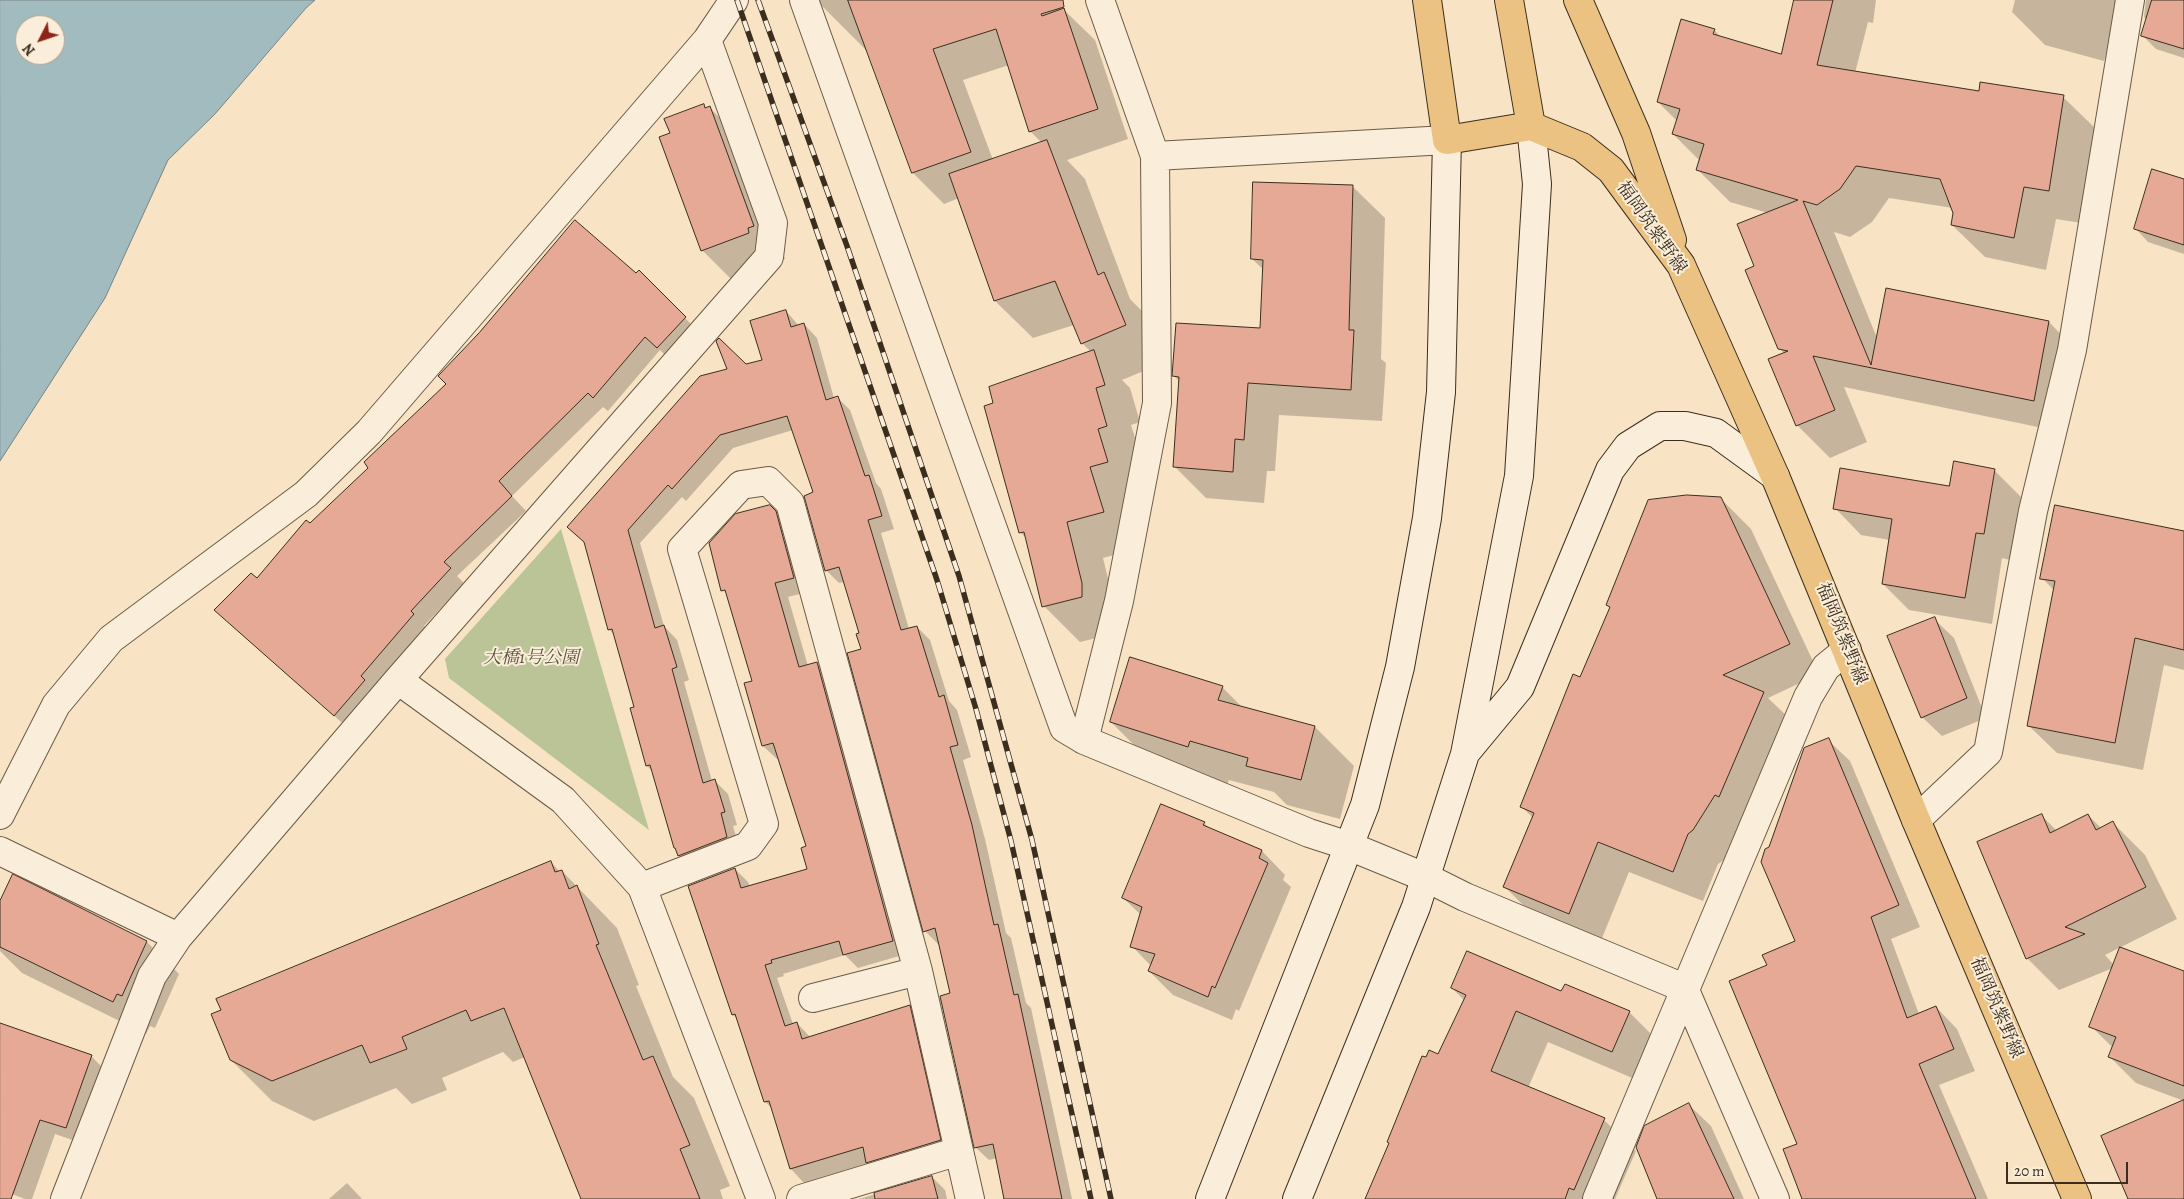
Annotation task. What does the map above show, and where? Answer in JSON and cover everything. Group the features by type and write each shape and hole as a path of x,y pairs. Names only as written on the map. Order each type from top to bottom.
{"main road":[{"path":"1428,0 1447,140 1531,126 1509,0"},
{"path":"1578,0 1636,133 1681,266"},
{"name":"福岡筑紫野線","path":"1531,126 1582,147 1611,170 1681,266 1775,476 1916,820 2077,1199"}],"street":[{"path":"0,815 56,705 111,639 306,494 369,432 707,40 734,0"},
{"path":"804,0 1064,728 1084,740 1309,833 1348,846 1427,878 1465,897 1684,988 1775,1199"},
{"path":"1084,740 1119,601 1157,403 1155,156 1100,0"},
{"path":"1916,820 1988,752 2033,511 2072,350 2130,0"},
{"path":"65,1199 152,976 178,937 398,680 769,257 772,224 707,40"},
{"path":"1297,1199 1427,878 1465,754 1519,476 1537,184 1531,126"},
{"path":"1155,156 1447,140 1441,392 1427,518 1400,667 1365,805 1210,1199"},
{"path":"1465,754 1520,687 1610,470 1628,446 1660,426 1686,426 1716,432 1775,476"},
{"path":"642,887 748,846 764,824 682,549 741,485 768,482 790,503 918,970 970,1199"},
{"path":"1597,1199 1684,988 1808,697 1826,667 1847,650"},
{"path":"398,680 563,800 642,887 761,1199"},
{"path":"0,851 178,937"},
{"path":"813,998 918,970"},
{"path":"801,1199 959,1151"}],"green space":[{"name":"大橋1号公園","path":"561,529 649,830 449,678 445,659"}],"water":[{"path":"0,0 315,0 215,114 168,160 105,298 0,461"}],"building":[{"path":"848,0 1063,0 1064,7 1041,14 1042,16 1064,8 1098,109 1029,132 996,29 933,49 971,152 912,173"},
{"path":"1794,0 1833,0 1817,65 1979,91 1980,82 2064,95 2049,191 2024,187 2014,238 1951,225 1953,213 1940,179 1856,166 1840,189 1817,205 1803,201 1871,365 1886,288 2049,321 2034,401 1813,356 1835,410 1796,426 1768,359 1788,351 1778,349 1745,270 1754,266 1737,224 1798,200 1696,170 1704,144 1672,134 1680,109 1657,102 1681,19 1715,29 1713,34 1781,54"},
{"path":"2152,0 2184,0 2184,49 2141,36"},
{"path":"704,104 705,108 710,106 754,226 748,228 749,233 701,251 659,137 670,133 664,119"},
{"path":"1047,140 1098,275 1104,272 1126,325 1081,344 1055,281 994,301 949,174"},
{"path":"2152,169 2184,179 2184,245 2134,229"},
{"path":"1253,182 1353,185 1349,330 1354,330 1351,390 1248,383 1244,440 1235,439 1233,472 1173,467 1179,377 1172,376 1176,323 1260,328 1263,260 1251,259"},
{"path":"575,220 636,273 639,270 686,317 657,348 645,337 593,398 588,393 499,481 512,496 444,562 451,568 411,611 414,614 361,676 365,680 334,716 214,610 251,573 257,578 306,520 310,523 368,468 364,462 446,384 438,376 479,333"},
{"path":"786,310 791,327 804,323 826,400 838,396 865,476 869,475 882,516 868,520 901,630 917,626 939,697 944,695 958,745 950,747 972,825 994,925 998,924 1014,995 1018,994 1062,1199 1004,1199 993,1144 974,1148 940,996 950,993 935,928 923,932 847,653 861,649 856,634 859,633 839,567 825,571 804,496 813,492 787,416 720,435 672,489 668,485 628,530 655,628 664,625 677,667 672,669 703,783 715,779 725,812 721,813 727,837 678,856 650,765 646,766 630,708 634,707 612,629 608,630 584,542 567,527 700,376 727,369 716,341 719,338 746,364 762,360 750,321"},
{"path":"1094,350 1105,385 1096,388 1107,426 1098,429 1108,462 1090,467 1104,512 1067,522 1082,583 1082,597 1042,607 1024,532 1019,533 984,406 993,403 989,387"},
{"path":"1954,461 1995,469 1984,534 1976,533 1965,598 1882,584 1892,519 1833,509 1840,468 1949,486"},
{"path":"1687,495 1721,497 1790,644 1723,675 1764,692 1719,797 1715,795 1693,830 1688,834 1673,872 1598,842 1569,914 1503,887 1534,813 1520,807 1573,674 1580,677 1610,607 1606,605 1648,500"},
{"path":"770,505 776,511 794,578 775,583 799,667 817,662 893,941 843,955 839,941 771,960 772,963 765,965 785,1026 797,1022 802,1039 910,1005 941,1140 866,1163 863,1147 790,1169 769,1101 764,1102 735,1014 732,1015 688,886 735,868 741,888 807,869 801,848 806,846 773,743 762,746 744,683 752,681 725,590 721,591 709,543 735,514"},
{"path":"2055,505 2184,531 2184,650 2135,638 2115,743 2027,726 2055,581 2040,579"},
{"path":"1935,617 1967,698 1921,718 1887,636"},
{"path":"1130,657 1223,686 1218,700 1315,726 1301,780 1246,766 1248,758 1190,741 1188,747 1110,722"},
{"path":"1829,738 1899,905 1871,917 1907,1018 1936,1006 1954,1049 1919,1064 1976,1199 1802,1199 1783,1149 1797,1144 1729,981 1767,965 1762,955 1795,941 1761,862 1765,849 1769,847 1804,748"},
{"path":"1161,804 1205,822 1203,825 1262,850 1259,858 1268,863 1215,988 1212,986 1208,997 1148,971 1155,954 1130,947 1142,907 1122,898"},
{"path":"2042,814 2050,833 2088,814 2096,830 2113,821 2146,887 2065,927 2085,934 2026,959 1977,842"},
{"path":"551,861 555,872 562,870 569,889 577,885 599,944 596,945 643,1060 653,1056 690,1145 680,1149 700,1199 581,1199 504,1008 471,1021 466,1010 402,1037 407,1049 370,1063 362,1045 272,1081 230,1060 211,1014 221,1010 216,999"},
{"path":"13,874 147,941 122,996 117,994 113,1002 0,947 0,901"},
{"path":"2120,947 2184,971 2184,1086 2108,1057 2116,1037 2089,1027"},
{"path":"1467,951 1561,991 1565,984 1630,1011 1612,1052 1516,1011 1491,1071 1605,1118 1574,1190 1569,1188 1565,1199 1365,1199 1389,1143 1387,1142 1422,1056 1426,1057 1429,1050 1438,1054 1466,995 1451,988"},
{"path":"0,1023 92,1055 66,1128 40,1120 11,1199 0,1199"},
{"path":"2184,1100 2184,1199 2128,1199 2101,1136"},
{"path":"1689,1103 1734,1199 1657,1199 1636,1147 1644,1126"},
{"path":"932,1176 938,1199 875,1199 874,1193"}],"railway":[{"path":"737,0 937,580 976,709 1011,841 1091,1199"},
{"path":"758,0 847,246 959,576 1032,840 1111,1199"}]}
